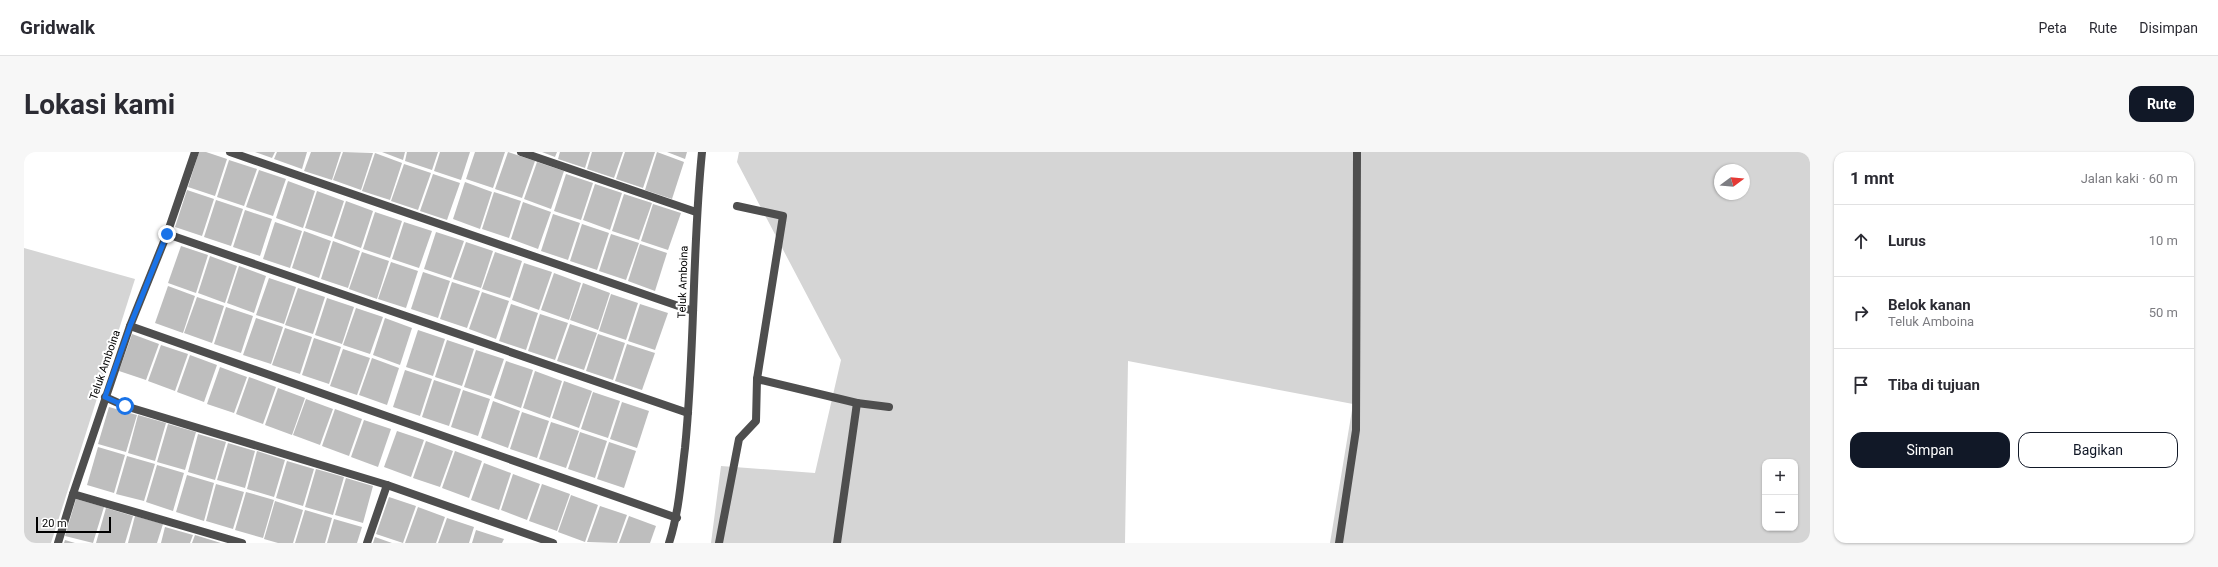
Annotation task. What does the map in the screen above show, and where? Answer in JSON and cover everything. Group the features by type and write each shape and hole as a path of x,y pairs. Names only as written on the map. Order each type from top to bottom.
{"street":[{"name":"Teluk Amboina","path":"58,543 72,494 105,397 130,326 167,234 195,152"},
{"path":"230,152 693,311"},
{"path":"521,152 696,212"},
{"name":"Teluk Amboina","path":"670,543 677,518 688,413 696,212 702,152"},
{"path":"1339,543 1356,430 1357,152"},
{"path":"719,543 739,439 756,421 757,379 783,216 737,206"},
{"path":"167,234 688,413"},
{"path":"130,326 677,518"},
{"path":"757,379 857,403 889,407"},
{"path":"105,397 125,406 387,486 553,543"},
{"path":"837,543 857,403"},
{"path":"367,543 387,486"},
{"path":"72,494 242,543"}],"shaded area":[{"path":"739,152 1810,152 1810,543 1330,543 1353,404 1128,361 1125,543 711,543 721,466 815,473 841,360 737,162"},
{"path":"24,248 135,279 51,543 24,543"}],"building":[{"path":"199,152 206,152 227,159 215,196 188,187"},
{"path":"255,152 275,152 272,158"},
{"path":"277,152 307,152 302,169 274,159"},
{"path":"311,152 341,152 332,180 304,171"},
{"path":"343,152 373,153 361,190 333,180"},
{"path":"382,152 405,152 403,160"},
{"path":"407,152 438,152 432,170 405,161"},
{"path":"440,152 470,152 461,180 434,171"},
{"path":"475,152 505,152 493,188 466,179"},
{"path":"508,152 535,161 522,198 495,189"},
{"path":"542,152 557,152 555,157"},
{"path":"560,152 590,152 585,168 558,159"},
{"path":"592,152 623,152 614,178 587,169"},
{"path":"625,152 655,152 643,188 616,179"},
{"path":"657,152 684,162 672,199 645,190"},
{"path":"667,152 687,152 685,159"},
{"path":"375,153 402,163 390,200 362,191"},
{"path":"229,160 257,169 244,206 217,197"},
{"path":"537,162 564,171 551,209 524,199"},
{"path":"404,164 431,173 418,210 391,201"},
{"path":"259,170 286,179 273,216 246,207"},
{"path":"433,174 460,183 447,220 420,211"},
{"path":"566,174 593,183 581,220 554,211"},
{"path":"288,181 315,191 303,228 276,218"},
{"path":"465,182 492,192 480,229 453,219"},
{"path":"595,184 622,193 610,230 583,220"},
{"path":"187,190 214,199 202,236 175,227"},
{"path":"317,191 344,201 332,237 305,228"},
{"path":"494,192 521,201 509,238 482,229"},
{"path":"624,194 652,203 639,240 612,231"},
{"path":"216,200 243,209 231,246 204,237"},
{"path":"346,201 373,211 361,248 334,238"},
{"path":"523,202 551,212 538,249 511,239"},
{"path":"653,204 681,213 668,250 641,241"},
{"path":"245,210 272,219 260,256 233,247"},
{"path":"375,212 402,221 390,258 363,249"},
{"path":"553,214 580,223 568,260 541,251"},
{"path":"275,222 302,231 290,268 263,259"},
{"path":"404,222 432,231 419,268 392,259"},
{"path":"582,224 609,233 597,270 570,261"},
{"path":"304,231 331,241 319,278 292,268"},
{"path":"436,232 464,241 451,278 424,269"},
{"path":"611,234 639,243 626,280 599,271"},
{"path":"333,241 360,251 348,288 321,279"},
{"path":"466,242 493,251 481,288 453,279"},
{"path":"640,244 667,253 655,291 628,281"},
{"path":"181,246 208,255 196,293 168,283"},
{"path":"362,252 389,261 377,299 349,289"},
{"path":"495,252 522,261 510,298 482,289"},
{"path":"210,256 237,266 225,303 198,293"},
{"path":"391,262 418,271 406,308 378,299"},
{"path":"524,263 552,272 539,310 512,300"},
{"path":"239,266 266,276 254,313 227,303"},
{"path":"423,272 450,281 438,318 411,309"},
{"path":"554,273 581,283 569,320 541,310"},
{"path":"269,278 296,287 284,324 256,315"},
{"path":"452,282 480,291 467,328 440,319"},
{"path":"583,283 610,293 598,330 570,320"},
{"path":"168,286 195,296 183,333 155,323"},
{"path":"298,288 325,297 313,334 285,325"},
{"path":"482,292 509,301 496,339 469,329"},
{"path":"611,294 638,303 626,340 599,331"},
{"path":"197,297 224,306 212,343 184,333"},
{"path":"327,298 354,307 342,344 315,335"},
{"path":"511,304 538,313 526,350 499,341"},
{"path":"640,304 668,313 655,350 628,341"},
{"path":"226,307 253,316 241,353 214,344"},
{"path":"356,308 383,317 370,354 343,345"},
{"path":"540,314 568,323 555,360 528,351"},
{"path":"256,318 283,327 271,364 243,355"},
{"path":"385,318 412,328 400,365 373,355"},
{"path":"570,324 597,333 584,370 557,361"},
{"path":"285,328 312,337 300,374 272,365"},
{"path":"418,330 445,339 433,376 406,367"},
{"path":"132,334 159,344 146,380 119,371"},
{"path":"598,334 625,343 613,380 586,371"},
{"path":"314,338 341,347 329,384 302,375"},
{"path":"447,340 474,349 462,386 435,377"},
{"path":"627,344 655,353 642,390 615,381"},
{"path":"161,345 188,354 175,391 148,381"},
{"path":"343,349 370,358 357,395 330,386"},
{"path":"476,350 504,359 491,396 464,387"},
{"path":"190,355 217,365 204,402 177,392"},
{"path":"372,358 399,368 387,405 359,395"},
{"path":"506,361 533,370 521,408 494,398"},
{"path":"220,367 247,377 234,413 207,404"},
{"path":"405,370 432,379 420,416 393,407"},
{"path":"535,371 562,381 550,418 523,408"},
{"path":"249,377 276,387 263,424 236,414"},
{"path":"434,380 461,389 449,426 422,417"},
{"path":"564,381 592,391 579,428 552,418"},
{"path":"278,388 305,398 292,435 265,425"},
{"path":"463,390 490,399 478,436 451,427"},
{"path":"593,392 620,401 608,438 581,429"},
{"path":"306,399 333,409 320,445 293,435"},
{"path":"493,401 520,411 508,448 481,438"},
{"path":"622,402 649,411 637,448 610,439"},
{"path":"109,407 137,415 126,452 98,444"},
{"path":"335,409 362,419 349,456 322,446"},
{"path":"522,412 549,421 537,458 510,449"},
{"path":"138,415 166,423 155,461 128,453"},
{"path":"364,420 391,429 378,467 351,457"},
{"path":"551,422 579,431 566,468 539,459"},
{"path":"168,424 196,432 185,470 157,462"},
{"path":"397,431 424,440 411,477 384,467"},
{"path":"580,432 607,441 595,478 568,469"},
{"path":"198,434 226,442 215,480 188,472"},
{"path":"426,441 453,451 440,487 413,478"},
{"path":"609,442 636,451 624,488 597,479"},
{"path":"228,443 255,451 245,488 217,480"},
{"path":"98,447 125,455 114,493 87,485"},
{"path":"257,451 285,460 274,497 247,489"},
{"path":"455,451 482,461 469,498 442,488"},
{"path":"127,456 155,464 144,501 116,494"},
{"path":"287,461 314,469 303,506 276,498"},
{"path":"484,463 511,473 499,510 471,500"},
{"path":"157,465 184,473 173,511 146,502"},
{"path":"316,469 344,477 333,515 305,507"},
{"path":"513,474 540,484 527,520 501,510"},
{"path":"187,475 214,483 204,521 176,512"},
{"path":"346,478 373,486 363,523 335,515"},
{"path":"216,484 244,492 233,529 206,521"},
{"path":"542,484 570,494 557,531 529,521"},
{"path":"246,492 274,500 263,538 235,530"},
{"path":"571,495 598,505 585,542 558,532"},
{"path":"389,497 416,506 403,543 376,534"},
{"path":"76,499 104,507 93,543 65,536"},
{"path":"275,501 303,510 293,543 278,543 264,539"},
{"path":"600,506 627,515 617,543 587,542"},
{"path":"418,507 445,517 436,543 405,543"},
{"path":"106,508 133,516 125,543 96,543"},
{"path":"305,510 332,518 325,543 295,543"},
{"path":"135,516 163,524 157,543 128,543"},
{"path":"629,516 656,526 650,543 619,543"},
{"path":"447,518 474,527 469,543 438,543"},
{"path":"334,519 362,527 357,543 327,543"},
{"path":"165,527 193,535 190,543 161,543"},
{"path":"476,530 504,539 502,543 472,543"},
{"path":"195,535 221,543 192,543"},
{"path":"375,537 392,543 373,543"},
{"path":"65,540 75,543 64,543"}],"route":[{"path":"125,406 105,397 130,326 167,234"}]}
